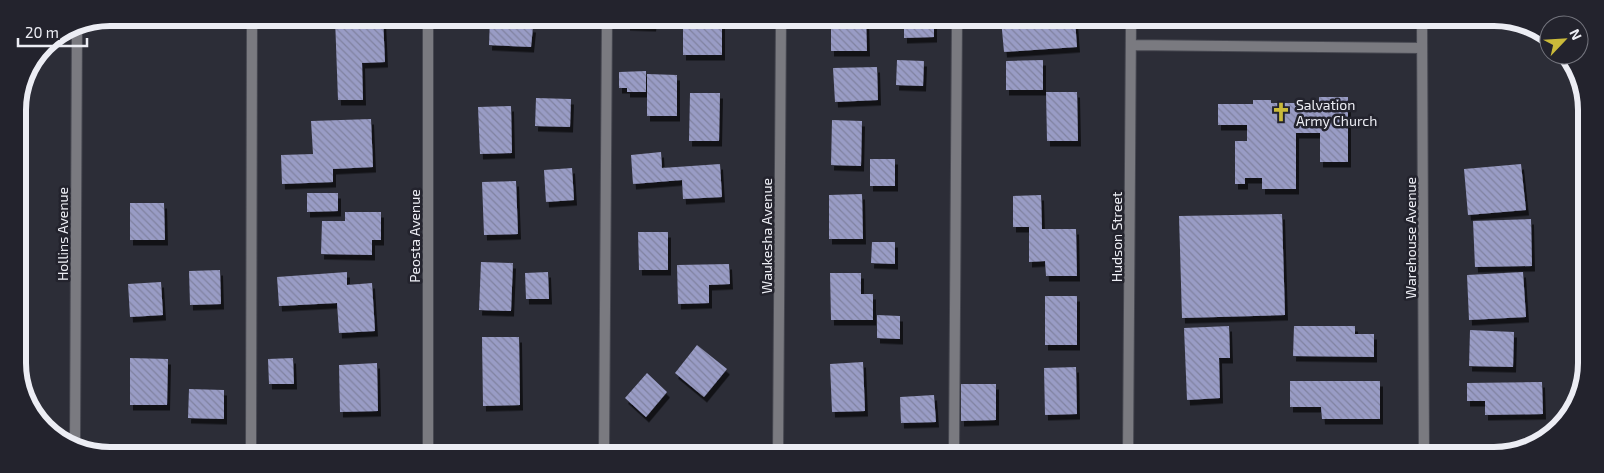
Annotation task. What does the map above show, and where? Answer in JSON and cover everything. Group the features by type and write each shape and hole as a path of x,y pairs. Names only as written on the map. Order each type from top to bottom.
{"street":[{"path":"251,447 252,26"},
{"name":"Peosta Avenue","path":"428,26 428,447"},
{"path":"604,447 607,26"},
{"name":"Waukesha Avenue","path":"778,447 782,26"},
{"path":"954,447 957,26"},
{"name":"Hudson Street","path":"1128,447 1130,26"},
{"name":"Warehouse Avenue","path":"1422,26 1424,447"},
{"name":"Hollins Avenue","path":"74,438 77,34"},
{"path":"1131,46 1422,48"}],"building":[{"path":"335,26 383,26 385,62 362,63 363,100 338,100"},
{"path":"490,26 533,27 531,47 489,45"},
{"path":"683,26 722,26 722,55 683,55"},
{"path":"831,26 866,26 867,51 831,51"},
{"path":"904,26 934,26 934,37 904,38"},
{"path":"1002,26 1075,26 1077,47 1004,52"},
{"path":"897,60 924,61 923,86 896,85"},
{"path":"1043,60 1043,90 1006,90 1006,61"},
{"path":"877,67 878,100 835,102 833,68"},
{"path":"646,71 646,92 627,92 627,88 619,88 619,72"},
{"path":"647,74 677,75 677,116 647,116"},
{"path":"1046,92 1077,92 1078,141 1047,141"},
{"path":"690,93 720,93 719,141 689,141"},
{"path":"1319,97 1348,97 1348,162 1320,162 1320,133 1296,133 1296,189 1262,189 1262,178 1245,178 1245,184 1235,184 1235,141 1247,141 1247,125 1218,125 1218,104 1253,104 1253,100 1271,100 1271,103 1298,103 1298,107 1319,107"},
{"path":"536,98 571,99 570,127 535,126"},
{"path":"511,106 512,153 480,154 478,107"},
{"path":"371,119 373,167 333,169 333,182 282,184 281,155 313,154 311,121"},
{"path":"832,120 862,121 861,166 831,165"},
{"path":"661,152 662,168 720,164 722,197 683,199 682,180 633,184 631,155"},
{"path":"870,159 895,159 895,186 870,186"},
{"path":"1521,164 1526,210 1468,215 1464,169"},
{"path":"572,168 574,200 546,202 544,170"},
{"path":"516,181 518,234 484,235 482,182"},
{"path":"307,193 338,193 338,211 307,212"},
{"path":"862,194 863,239 829,239 829,195"},
{"path":"1041,195 1042,229 1076,229 1077,276 1046,276 1045,261 1029,262 1029,227 1013,227 1013,196"},
{"path":"130,203 164,203 165,240 130,240"},
{"path":"345,212 381,212 381,240 372,240 372,255 321,254 322,221 345,221"},
{"path":"1282,214 1285,315 1182,318 1179,216"},
{"path":"1531,219 1532,266 1475,267 1473,221"},
{"path":"638,232 668,232 668,270 639,270"},
{"path":"872,242 895,242 895,264 871,263"},
{"path":"481,262 513,263 511,311 479,310"},
{"path":"729,264 730,284 709,285 709,303 678,304 677,265"},
{"path":"220,270 221,304 190,305 189,271"},
{"path":"347,272 347,285 372,283 375,331 339,333 337,303 279,306 277,277"},
{"path":"548,272 549,299 526,299 525,273"},
{"path":"1523,272 1526,317 1469,320 1467,275"},
{"path":"830,273 861,273 861,294 873,294 873,320 831,320"},
{"path":"161,282 163,315 130,317 128,284"},
{"path":"1045,296 1077,296 1077,345 1045,345"},
{"path":"877,315 900,316 900,339 877,338"},
{"path":"1229,326 1230,358 1219,358 1220,398 1187,400 1184,328"},
{"path":"1294,326 1355,326 1355,334 1374,334 1374,357 1293,356"},
{"path":"1470,330 1514,332 1513,367 1469,366"},
{"path":"482,337 519,337 520,405 483,406"},
{"path":"697,345 727,369 704,397 675,373"},
{"path":"130,358 168,359 167,405 130,405"},
{"path":"293,358 294,384 269,384 268,359"},
{"path":"863,362 865,411 832,412 830,364"},
{"path":"377,363 378,411 340,412 339,365"},
{"path":"1076,367 1077,414 1045,415 1044,368"},
{"path":"647,373 667,392 646,417 625,398"},
{"path":"1290,381 1380,381 1380,419 1322,419 1321,407 1290,407"},
{"path":"1542,382 1543,414 1485,415 1485,401 1467,401 1467,383"},
{"path":"961,384 996,384 996,420 961,421"},
{"path":"189,389 224,390 224,419 188,418"},
{"path":"934,395 936,422 901,423 900,397"}],"place":[{"name":"Salvation Army Church","path":"1281,112"}]}
